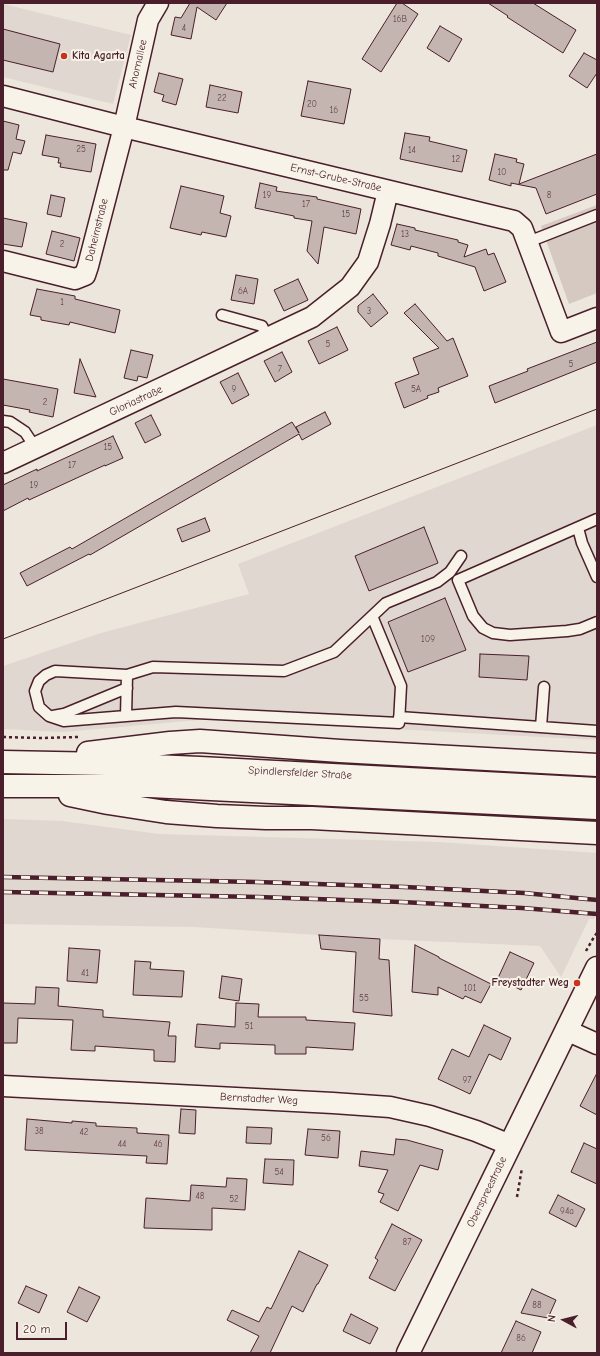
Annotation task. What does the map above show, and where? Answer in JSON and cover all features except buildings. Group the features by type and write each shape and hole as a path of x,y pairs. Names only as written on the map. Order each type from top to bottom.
{"main road":[{"path":"30,762 163,743 200,741 340,751 597,765"},
{"name":"Spindlersfelder Straße","path":"3,762 200,768 590,798"},
{"name":"Spindlersfelder Straße","path":"3,786 150,786 590,798"},
{"path":"28,786 108,803 173,813 238,817 312,818 597,833"},
{"name":"Oberspreestraße","path":"408,1353 597,968"},
{"path":"566,1030 586,1017 597,1004"}],"street":[{"name":"Ahornallee","path":"124,127 148,20 156,3"},
{"name":"Ernst-Grube-Straße","path":"3,96 124,127 514,221 522,228 528,242 561,332 597,318"},
{"name":"Daheimstraße","path":"3,261 75,279 85,275 124,127"},
{"name":"Gloriastraße","path":"3,463 312,318 350,287 368,262 380,224 388,190"},
{"path":"566,1030 597,1044"},
{"name":"Bernstadter Weg","path":"3,1086 390,1107 430,1116 476,1131 510,1145"}],"lane":[{"path":"528,242 597,214"},
{"path":"222,315 262,326 268,339"},
{"path":"3,421 10,422 25,432 35,448"},
{"path":"597,519 458,580 473,616 483,628 493,633 510,635 567,631 580,629 597,622"},
{"path":"578,528 582,543 597,577"},
{"path":"372,616 401,686 399,724 176,712 64,721 49,716 39,707 35,691 39,681 46,675 55,671 127,675 153,667 284,671 334,652 372,616 386,603 437,582 450,572 461,556"},
{"path":"126,716 127,675"},
{"path":"541,727 544,687"},
{"path":"49,716 64,714 126,688"},
{"path":"399,717 597,731"}],"shaded area":[{"name":"Kita Agarta","path":"3,4 131,35 113,104 3,77"},
{"path":"597,205 597,293 569,304 541,226"},
{"path":"597,425 597,740 209,719 64,732 3,729 3,666 101,633 249,594 238,564"},
{"path":"3,819 62,821 159,834 439,842 597,853 597,913 594,919 589,919 561,977 540,946 380,939 195,927 3,924"}],"tram line":[{"path":"3,639 597,409"}],"railway":[{"path":"3,877 257,882 405,887 524,893 597,900"},
{"path":"3,892 258,897 401,902 522,908 597,914"}],"place":[{"name":"Kita Agarta","path":"64,56"},
{"name":"Freystadter Weg","path":"577,983"}]}
